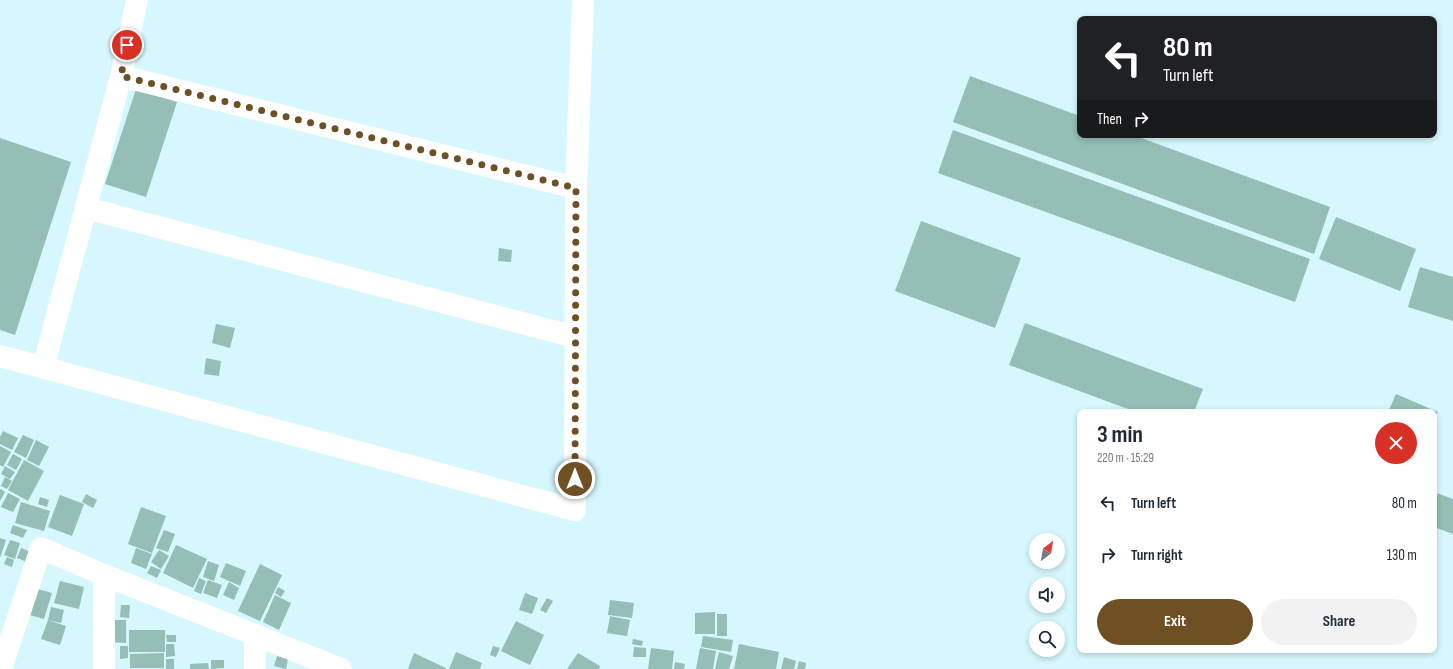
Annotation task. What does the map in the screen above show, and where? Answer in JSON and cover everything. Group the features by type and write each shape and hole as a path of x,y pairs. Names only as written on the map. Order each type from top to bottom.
{"street":[{"path":"43,368 121,76 137,0"},
{"path":"0,356 575,510 576,188 583,0"},
{"path":"121,76 576,188"},
{"path":"86,208 575,337"},
{"path":"1,669 41,548 104,575 341,669"},
{"path":"104,575 104,669"},
{"path":"255,635 255,669"}],"building":[{"path":"970,76 1077,115 1077,138 1141,138 1330,207 1314,254 953,122"},
{"path":"136,89 177,102 146,197 105,184"},
{"path":"953,130 1310,259 1295,302 938,173"},
{"path":"0,138 71,162 15,335 0,330"},
{"path":"1336,217 1416,249 1400,291 1319,259"},
{"path":"921,221 1021,258 995,328 895,291"},
{"path":"499,248 512,250 511,262 498,261"},
{"path":"1420,267 1453,277 1453,321 1408,307"},
{"path":"1025,323 1203,389 1195,409 1128,409 1009,365"},
{"path":"216,324 235,328 230,348 212,343"},
{"path":"206,358 221,361 219,376 204,374"},
{"path":"1396,394 1431,409 1389,409"},
{"path":"3,431 18,438 12,450 0,444 0,437"},
{"path":"23,435 34,440 26,458 14,452"},
{"path":"36,440 49,447 39,466 27,460"},
{"path":"0,446 11,452 3,467 0,465"},
{"path":"13,454 22,459 16,470 7,465"},
{"path":"24,460 44,471 28,501 8,490"},
{"path":"5,466 15,472 10,479 1,474"},
{"path":"5,477 12,481 7,489 1,486"},
{"path":"1,489 5,492 0,501 0,490"},
{"path":"8,493 20,499 13,512 1,507"},
{"path":"1437,493 1453,499 1453,534 1437,528"},
{"path":"86,494 97,500 93,508 82,502"},
{"path":"60,495 84,504 72,536 48,527"},
{"path":"40,497 49,500 47,507 38,504"},
{"path":"21,502 50,511 44,531 15,523"},
{"path":"141,507 166,516 152,553 128,544"},
{"path":"13,525 27,530 23,538 10,533"},
{"path":"164,530 175,534 168,552 156,548"},
{"path":"0,538 6,540 0,558"},
{"path":"10,540 20,543 15,559 4,555"},
{"path":"176,545 207,559 193,588 163,573"},
{"path":"21,548 31,552 27,562 17,558"},
{"path":"136,548 152,554 146,569 131,563"},
{"path":"159,550 169,556 161,569 151,562"},
{"path":"7,557 14,560 12,567 4,564"},
{"path":"208,561 219,565 214,581 203,577"},
{"path":"226,563 246,571 240,586 220,577"},
{"path":"260,564 282,575 260,621 238,611"},
{"path":"151,566 161,570 157,578 147,573"},
{"path":"199,578 206,581 201,594 194,591"},
{"path":"208,580 222,585 217,598 203,593"},
{"path":"60,581 84,587 79,609 54,603"},
{"path":"229,582 239,588 234,600 223,595"},
{"path":"278,587 285,591 281,597 275,593"},
{"path":"34,588 52,593 44,619 26,614"},
{"path":"525,593 538,598 532,614 519,610"},
{"path":"275,595 291,603 279,630 263,622"},
{"path":"547,598 553,601 546,613 540,610"},
{"path":"610,600 634,603 632,618 608,615"},
{"path":"121,605 130,605 129,618 120,617"},
{"path":"51,607 64,610 61,623 48,620"},
{"path":"715,612 715,634 695,634 695,613"},
{"path":"717,614 727,614 727,636 717,636"},
{"path":"610,616 630,620 627,636 607,633"},
{"path":"48,620 66,626 60,645 41,639"},
{"path":"109,620 126,620 126,643 109,642"},
{"path":"516,621 544,635 530,665 501,651"},
{"path":"129,630 165,630 165,652 129,652"},
{"path":"166,635 176,635 176,642 167,642"},
{"path":"703,636 733,640 731,652 701,647"},
{"path":"633,639 643,641 642,646 632,644"},
{"path":"166,644 174,644 175,656 166,657"},
{"path":"739,644 779,652 776,669 734,669"},
{"path":"120,646 128,646 128,658 120,659"},
{"path":"493,646 500,648 496,657 490,655"},
{"path":"634,647 646,648 646,657 633,657"},
{"path":"651,648 674,651 672,669 648,669"},
{"path":"700,648 716,651 713,669 696,669"},
{"path":"456,652 482,663 480,669 449,669"},
{"path":"719,652 733,656 729,669 715,669"},
{"path":"164,653 164,668 130,668 130,654"},
{"path":"414,653 446,668 446,669 408,669"},
{"path":"578,653 600,666 599,669 567,669"},
{"path":"277,656 288,659 286,669 274,666"},
{"path":"784,657 796,661 794,669 781,669"},
{"path":"166,659 174,659 174,669 166,669"},
{"path":"211,660 224,660 224,668 211,669"},
{"path":"799,661 806,663 805,669 797,669"},
{"path":"675,662 685,664 684,669 674,669"},
{"path":"208,663 209,669 190,669 190,664"}],"route":[{"path":"127,45 121,76 576,188 575,479"}]}
